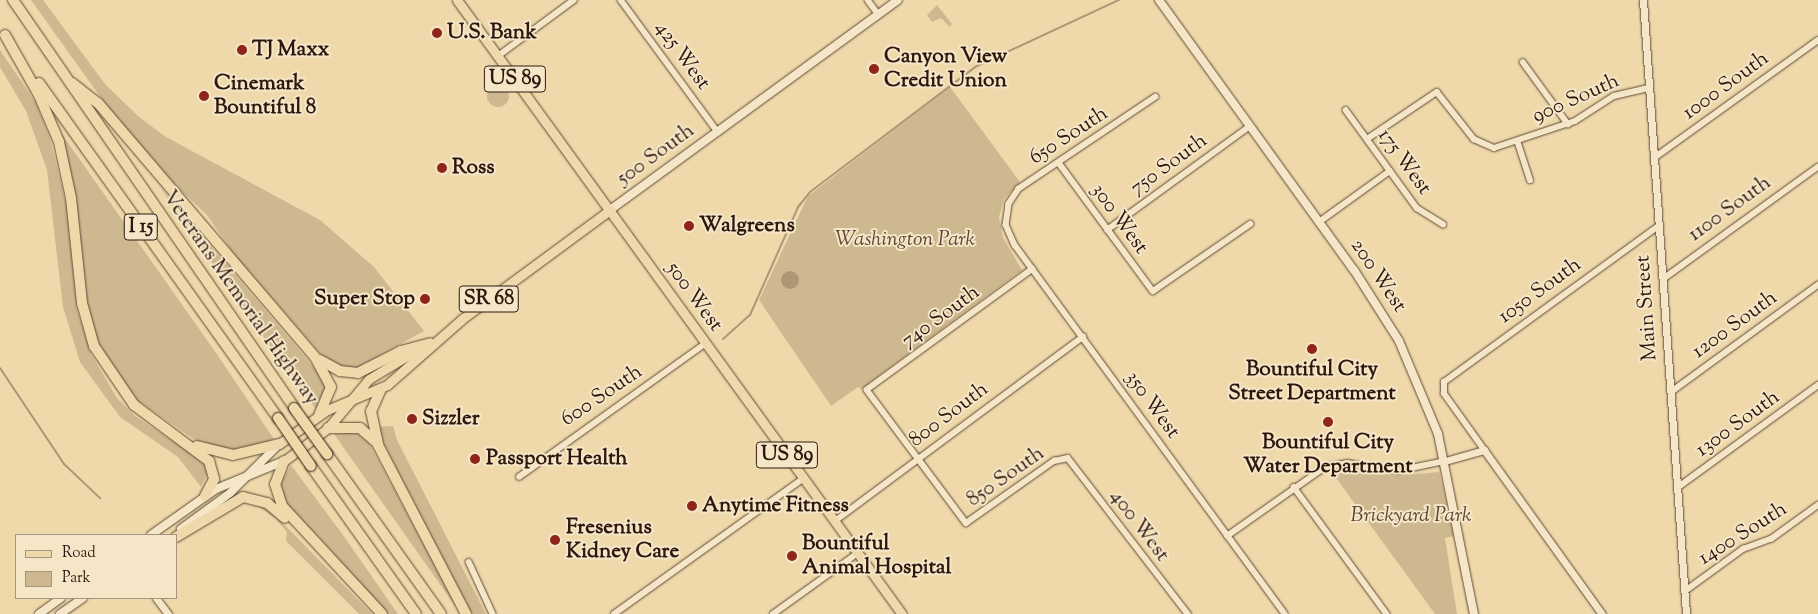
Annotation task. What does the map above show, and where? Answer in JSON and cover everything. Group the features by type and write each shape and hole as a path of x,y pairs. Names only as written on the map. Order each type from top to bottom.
{"highway":[{"name":"Veterans Memorial Highway","path":"12,0 294,408 441,614"},
{"name":"Veterans Memorial Highway","path":"2,31 416,614"},
{"path":"2,31 39,95 59,142 71,198 82,303 94,346 125,395 211,464 214,479 205,496"},
{"path":"66,78 98,103 315,357 331,387 319,416"},
{"path":"315,357 333,369 358,373 401,351 433,342"},
{"path":"381,388 371,410 378,445 466,614"},
{"path":"328,428 360,428 378,445"},
{"path":"174,434 227,455 279,444"},
{"path":"284,461 277,477 277,496 313,541 382,614"},
{"path":"178,536 230,502 249,497 268,502 313,541"}],"main road":[{"name":"500 West","path":"457,0 902,614"},
{"name":"500 South","path":"152,534 205,496 284,461 328,428 348,402 373,375 433,342 898,0"},
{"name":"200 West","path":"1159,0 1319,222 1399,341 1430,410 1445,461 1474,614"},
{"name":"500 South","path":"174,534 245,477 279,444 319,416 381,388 413,366 433,342"},
{"path":"39,614 60,599"},
{"path":"60,614 82,599"}],"street":[{"path":"498,56 574,0"},
{"name":"425 West","path":"621,0 718,132"},
{"path":"868,0 878,14"},
{"name":"Main Street","path":"1643,0 1686,614"},
{"name":"1000 South","path":"1654,158 1818,40"},
{"path":"1522,62 1568,124"},
{"name":"900 South","path":"1367,139 1436,92 1471,136 1490,147 1518,142 1568,124 1614,96 1649,88"},
{"name":"650 South","path":"1006,210 1019,190 1156,97"},
{"name":"175 West","path":"1346,110 1422,213 1443,224"},
{"name":"750 South","path":"1106,230 1250,126"},
{"name":"900 South","path":"1518,142 1530,180"},
{"name":"300 West","path":"1059,163 1106,230 1153,291 1250,224"},
{"name":"1100 South","path":"1662,279 1818,167"},
{"path":"1319,222 1390,171"},
{"name":"350 West","path":"1006,210 1008,232 1033,269 1285,614"},
{"name":"1050 South","path":"1484,450 1445,397 1442,385 1659,226"},
{"name":"740 South","path":"917,459 867,390 1033,269"},
{"name":"1200 South","path":"1670,392 1818,285"},
{"name":"800 South","path":"835,521 1083,337"},
{"name":"600 South","path":"518,478 706,343"},
{"name":"1300 South","path":"1677,488 1818,385"},
{"path":"1227,536 1294,487 1332,464 1397,471 1445,461 1484,450 1602,614"},
{"name":"850 South","path":"917,459 966,522 1064,456"},
{"name":"400 West","path":"1064,456 1188,614"},
{"path":"614,614 804,478"},
{"path":"1294,487 1387,614"},
{"name":"1400 South","path":"1685,591 1743,549 1771,539 1818,505"},
{"path":"773,614 858,553"},
{"path":"469,562 494,614"},
{"path":"157,599 168,614"}],"green space":[{"path":"31,0 43,0 105,84 139,117 166,137 320,220 374,267 424,331 357,368 348,370 324,358 233,253 207,215 157,168 119,123"},
{"path":"937,5 952,24 950,27 941,18 932,22 927,15"},
{"path":"0,50 36,103 50,138 68,212 77,309 91,354 117,398 135,416 203,461 208,473 201,487 178,457 120,417 80,362 63,307 47,170 26,111 0,67"},
{"path":"498,85 508,92 509,96 502,106 498,107 488,100 487,96 494,86"},
{"name":"Washington Park","path":"950,87 1020,182 1004,199 999,217 1003,238 1022,270 861,389 858,387 831,406 759,300 808,196"},
{"path":"59,130 214,350 274,439 242,452 202,445 130,395 104,359 85,309"},
{"path":"160,187 318,372 326,387 320,406 316,409 262,335"},
{"path":"393,426 397,440 486,614 473,614 469,609 375,427"},
{"path":"355,432 369,443 461,614 334,434"},
{"path":"291,465 398,614 388,614 314,532 291,513 278,488"},
{"name":"Brickyard Park","path":"1346,469 1394,476 1439,472 1454,536 1445,538 1457,614 1435,614 1331,471"},
{"path":"255,504 271,511 372,614 359,614 286,541 287,532 276,519"}],"shaded area":[{"path":"790,271 796,274 799,280 796,286 790,289 784,286 781,280 784,274"}],"waterway":[{"path":"723,339 750,315 798,207 810,192 975,67 1119,0"},
{"path":"0,368 64,464 100,498"}],"place":[{"name":"U.S. Bank","path":"437,33"},
{"name":"TJ Maxx","path":"242,50"},
{"name":"Canyon View Credit Union","path":"874,69"},
{"name":"Cinemark Bountiful 8","path":"204,96"},
{"name":"Ross","path":"442,168"},
{"name":"Walgreens","path":"689,226"},
{"name":"Super Stop","path":"425,299"},
{"name":"Bountiful City Street Department","path":"1312,349"},
{"name":"Sizzler","path":"412,419"},
{"name":"Bountiful City Water Department","path":"1328,422"},
{"name":"Passport Health","path":"475,459"},
{"name":"Anytime Fitness","path":"692,506"},
{"name":"Fresenius Kidney Care","path":"555,540"},
{"name":"Bountiful Animal Hospital","path":"792,556"}]}
